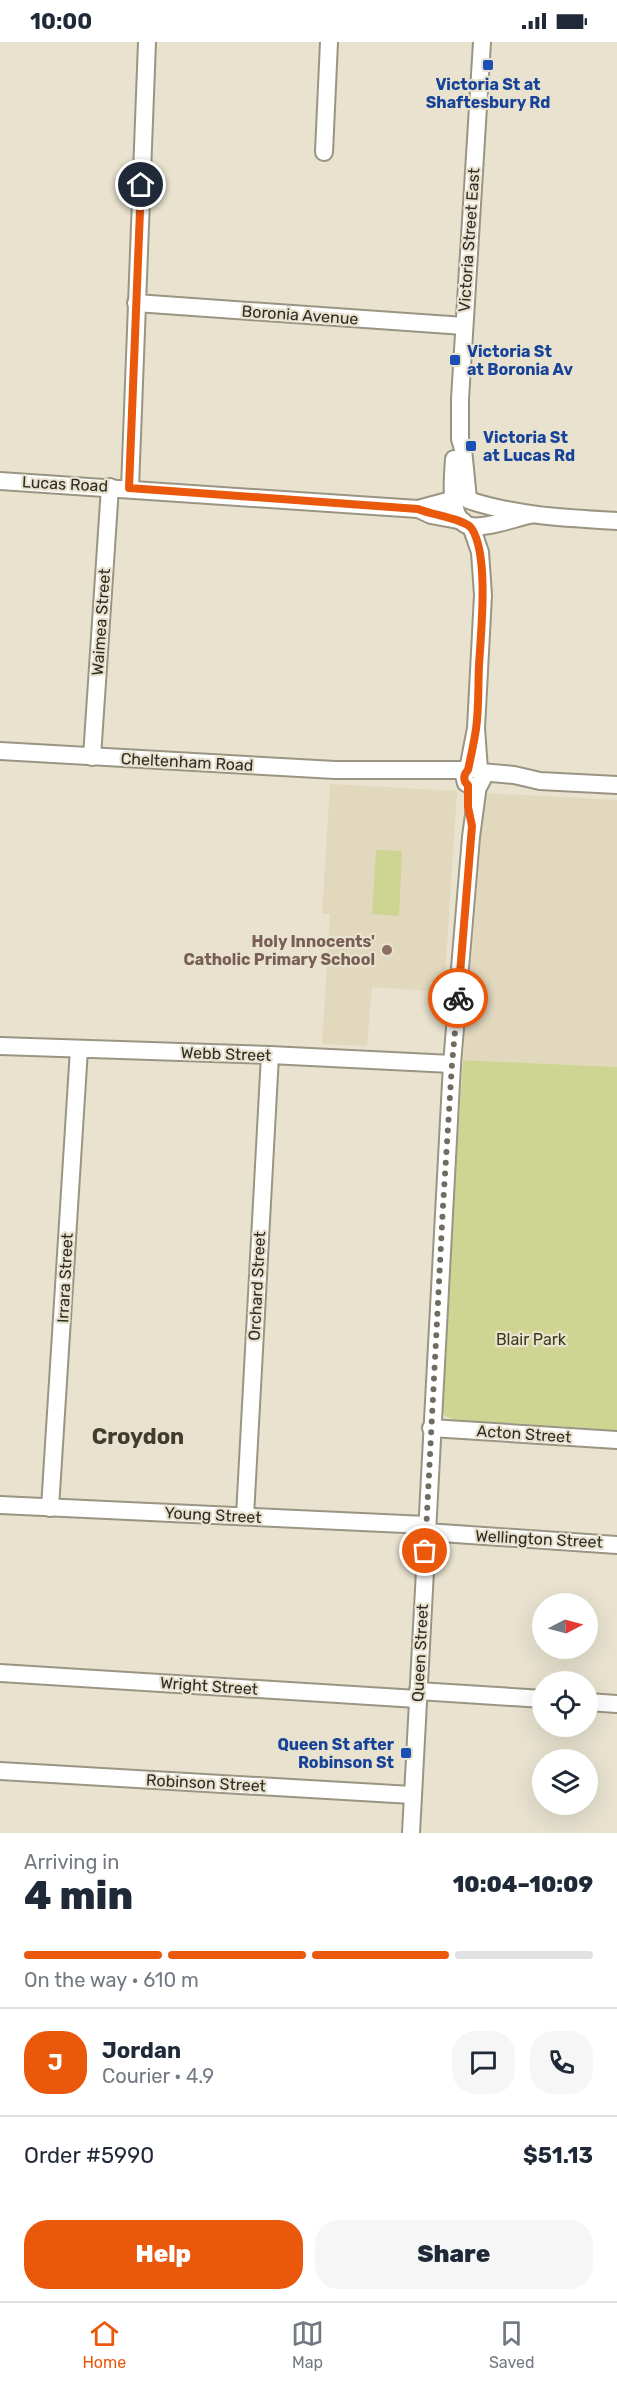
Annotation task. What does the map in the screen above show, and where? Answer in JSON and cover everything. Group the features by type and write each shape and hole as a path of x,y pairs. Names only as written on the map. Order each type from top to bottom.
{"street":[{"path":"129,488 147,42"},
{"path":"324,152 329,42"},
{"name":"Victoria Street East","path":"474,523 453,508 461,499 463,449 460,438 460,399 482,42"},
{"name":"Boronia Avenue","path":"136,303 464,326"},
{"name":"Lucas Road","path":"0,481 418,509 461,499 530,515 617,521"},
{"name":"Waimea Street","path":"92,757 110,487"},
{"name":"Lucas Road","path":"418,509 431,515 474,523 530,515"},
{"name":"Queen Street","path":"411,1833 452,1064 472,826 483,595 480,552 474,523"},
{"name":"Cheltenham Road","path":"0,751 374,771 402,769 473,778 617,785"},
{"name":"Webb Street","path":"0,1046 452,1064"},
{"name":"Irrara Street","path":"50,1508 79,1049"},
{"name":"Orchard Street","path":"245,1516 270,1055"},
{"name":"Acton Street","path":"431,1428 617,1440"},
{"name":"Young Street","path":"0,1505 245,1516 426,1529"},
{"name":"Wellington Street","path":"426,1529 617,1545"},
{"name":"Wright Street","path":"0,1673 418,1695 532,1699"},
{"path":"598,1703 617,1704"},
{"name":"Robinson Street","path":"0,1771 412,1795"}],"shaded area":[{"name":"Holy Innocents' Catholic Primary School","path":"330,784 457,791 444,992 372,987 367,1046 322,1044 330,914 322,914"},
{"path":"482,793 617,800 617,1067 463,1060 475,918"}],"green space":[{"path":"376,850 402,851 399,916 372,914"},
{"name":"Blair Park","path":"463,1060 617,1067 617,1430 454,1420 445,1416 440,1408"}],"way so far":[{"path":"425,1551 443,1206 458,998"}],"place":[{"name":"Victoria St at Shaftesbury Rd","path":"488,65"},
{"name":"Victoria St at Boronia Av","path":"455,360"},
{"name":"Victoria St at Lucas Rd","path":"471,446"},
{"name":"Holy Innocents' Catholic Primary School","path":"387,950"},
{"name":"Queen St after Robinson St","path":"406,1753"}],"district":[{"name":"Croydon","path":"138,1436"}],"route":[{"path":"141,185 129,488 418,509 431,515 463,521 471,526 477,540 483,595 476,728 468,770 464,775 468,785 468,807 472,826 458,998"}]}
